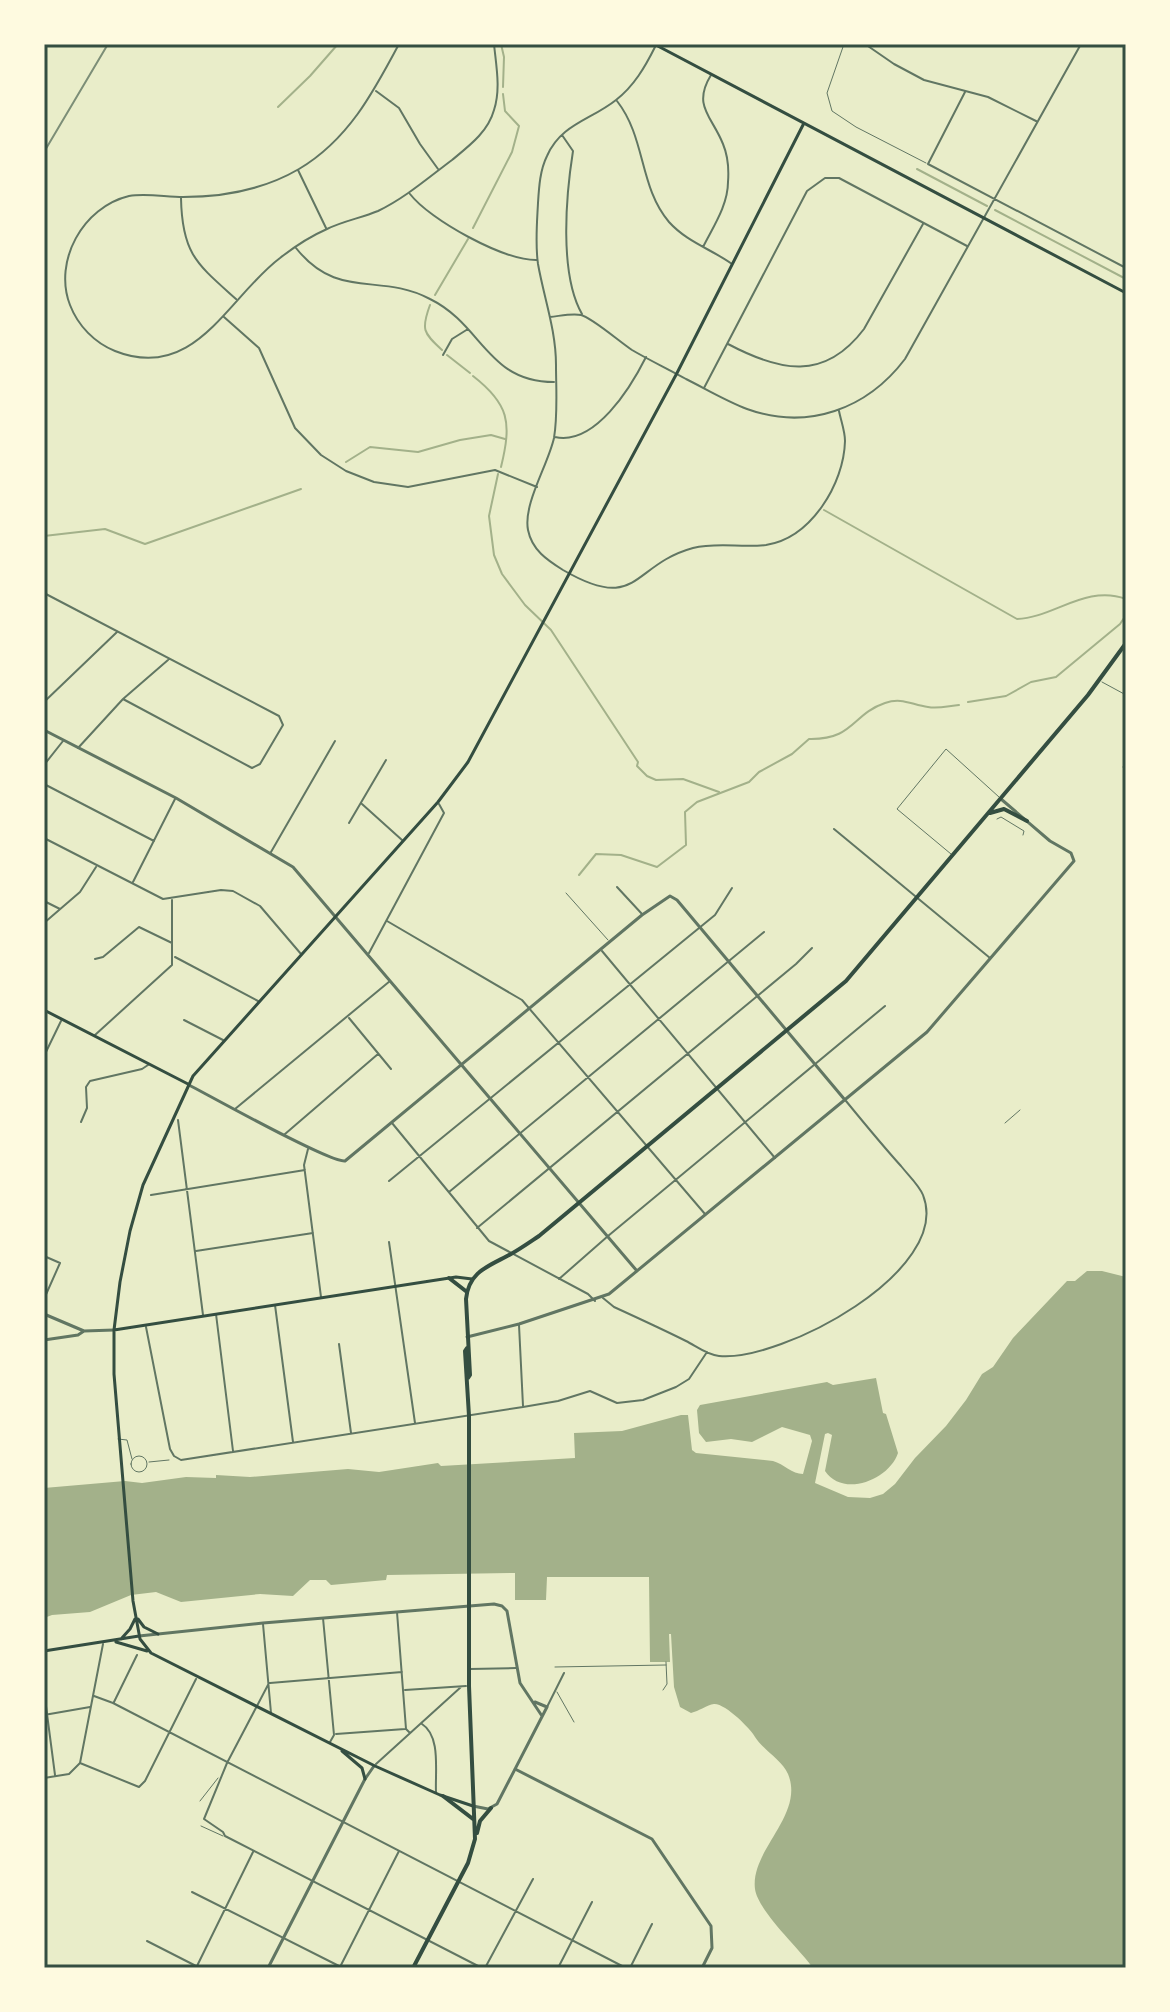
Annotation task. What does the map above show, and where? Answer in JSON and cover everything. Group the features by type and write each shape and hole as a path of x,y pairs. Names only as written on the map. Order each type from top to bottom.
{"main road":[{"path":"655,44 1126,293"},
{"path":"151,1653 139,1636 133,1601 114,1374 114,1330 123,1263 140,1194 188,1084 223,1040 438,802 468,762 677,373 804,123"},
{"path":"475,1839 467,1606 470,1351 467,1348 467,1292 472,1279 487,1265 539,1236 846,981 1099,681 1126,643"},
{"path":"988,814 1004,809 1027,821"},
{"path":"44,1010 188,1084"},
{"path":"114,1330 449,1278 472,1279"},
{"path":"449,1278 467,1292"},
{"path":"136,1615 144,1627 158,1634"},
{"path":"121,1639 136,1615"},
{"path":"44,1651 139,1636"},
{"path":"111,1641 151,1653 375,1766 436,1794 473,1806"},
{"path":"340,1748 362,1768 365,1779"},
{"path":"443,1796 474,1821"},
{"path":"413,1968 472,1851 480,1821 491,1808"}],"street":[{"path":"399,44 350,127 332,145 298,170 237,194 129,196 102,208 88,220 73,243 66,265 70,304 81,325 96,341 133,358 166,357 193,345 255,279 296,248 327,229 374,213 409,193 477,139 494,111 498,91 494,44"},
{"path":"655,44 641,74 616,100 561,135 548,153 540,180 537,260 555,349 557,411 554,437 528,515 528,530 533,544 548,561 570,574 594,585 621,588 633,584 668,558 686,550 702,546 768,544 789,536 818,513 836,478 845,443 839,411"},
{"path":"865,44 913,75 934,84 988,97 1037,121"},
{"path":"550,317 583,315 646,357 748,409 778,417 801,418 839,411 877,390 905,359 1081,44"},
{"path":"703,248 729,186 724,148 702,103 703,92 711,75"},
{"path":"374,91 399,108 439,170"},
{"path":"965,92 928,164 1126,268"},
{"path":"616,100 635,131 657,204 681,234 732,264"},
{"path":"561,135 573,151 568,181 566,239 571,277 583,315"},
{"path":"298,170 327,229"},
{"path":"704,388 812,185 825,178 839,178 968,247"},
{"path":"409,193 429,215 497,250 537,260"},
{"path":"181,197 182,223 193,256 237,300"},
{"path":"728,344 766,363 787,367 807,366 836,355 864,329 923,223"},
{"path":"296,248 317,270 331,278 346,283 390,286 416,293 446,308 469,328 493,358 514,375 555,382"},
{"path":"223,316 259,348 295,428 321,455 346,471 374,482 408,487 495,470 537,487"},
{"path":"443,355 452,339 469,328"},
{"path":"554,437 573,438 592,427 628,389 646,357"},
{"path":"44,593 279,716 283,723 260,764 252,768 123,699"},
{"path":"44,702 118,631"},
{"path":"78,748 123,699 169,660"},
{"path":"44,730 176,798 293,867 637,1271"},
{"path":"44,765 63,740"},
{"path":"271,852 335,741"},
{"path":"349,823 386,760"},
{"path":"44,784 154,841"},
{"path":"132,883 176,798"},
{"path":"467,1337 603,1298 927,1032 1074,861 1071,853 1050,841 1001,799"},
{"path":"369,954 444,813 438,802"},
{"path":"362,804 402,841"},
{"path":"834,829 991,959"},
{"path":"44,838 163,899 233,891 260,906 302,954"},
{"path":"44,923 85,887 96,866"},
{"path":"617,887 642,915"},
{"path":"389,1181 715,915 732,888"},
{"path":"188,1084 338,1162 349,1159 642,915 665,897 675,898 922,1193 927,1222 917,1245 879,1289 822,1327 765,1350 720,1356 707,1352 614,1307 603,1298"},
{"path":"94,1036 99,1028 172,965 172,899"},
{"path":"44,901 61,910"},
{"path":"387,921 531,1008 705,1214"},
{"path":"95,959 103,957 139,927 173,944"},
{"path":"449,1192 764,932"},
{"path":"477,1228 812,948"},
{"path":"601,950 775,1158"},
{"path":"174,956 258,1001"},
{"path":"235,1109 391,980"},
{"path":"559,1279 885,1006"},
{"path":"348,1017 391,1069"},
{"path":"44,1056 62,1019"},
{"path":"184,1020 223,1040"},
{"path":"284,1135 378,1054"},
{"path":"81,1122 87,1108 86,1087 90,1081 142,1069 149,1064"},
{"path":"178,1120 203,1316"},
{"path":"391,1122 493,1245 595,1301"},
{"path":"309,1148 304,1160 322,1298"},
{"path":"151,1195 305,1170"},
{"path":"195,1252 313,1233"},
{"path":"389,1242 415,1424"},
{"path":"44,1256 60,1263 44,1299"},
{"path":"275,1305 293,1443"},
{"path":"44,1314 84,1331 114,1330"},
{"path":"216,1314 233,1452"},
{"path":"146,1324 170,1449 181,1460 523,1407 590,1391 617,1403 643,1400 689,1379 707,1352"},
{"path":"519,1324 523,1407"},
{"path":"44,1340 78,1335 84,1331"},
{"path":"339,1344 351,1434"},
{"path":"139,1636 494,1604 507,1611 520,1683 542,1716"},
{"path":"397,1612 406,1729 410,1733"},
{"path":"323,1618 334,1735 330,1743"},
{"path":"263,1623 271,1713"},
{"path":"44,1778 74,1771 80,1763 103,1642"},
{"path":"113,1703 137,1655"},
{"path":"469,1669 516,1668"},
{"path":"269,1683 402,1672"},
{"path":"473,1806 491,1808 497,1804 564,1673"},
{"path":"80,1763 139,1787 145,1781 198,1676"},
{"path":"269,1683 203,1816 225,1836 484,1968 533,1879"},
{"path":"403,1690 469,1686"},
{"path":"268,1968 365,1779 375,1766 461,1687"},
{"path":"44,1691 55,1777"},
{"path":"94,1696 628,1968 652,1924"},
{"path":"531,1700 547,1707"},
{"path":"45,1714 91,1707"},
{"path":"420,1723 431,1731 435,1745 436,1794"},
{"path":"334,1735 406,1729"},
{"path":"515,1769 652,1839 711,1926 712,1948 702,1968"},
{"path":"147,1941 197,1967 254,1851"},
{"path":"192,1892 341,1968 399,1851"},
{"path":"558,1968 592,1902"}],"lane":[{"path":"844,44 827,93 832,111 856,127 928,164"},
{"path":"1099,681 1126,695"},
{"path":"953,855 897,809 946,749 1001,799"},
{"path":"1123,767 1126,761"},
{"path":"997,819 1001,817 1021,828 1023,835"},
{"path":"566,893 610,942"},
{"path":"1005,1123 1020,1110"},
{"path":"118,1439 127,1440 131,1467 137,1472 144,1470 146,1463 142,1457 132,1460"},
{"path":"146,1463 169,1460"},
{"path":"555,1667 666,1664 667,1684 663,1690"},
{"path":"564,1673 567,1667"},
{"path":"556,1690 574,1722"},
{"path":"200,1801 216,1778 220,1778"},
{"path":"201,1826 225,1836"}],"shaded area":[{"path":"1087,1271 1126,1277 1126,1968 813,1968 763,1908 755,1889 760,1860 789,1804 791,1789 788,1774 731,1712 714,1704 691,1713 680,1707 674,1687 671,1634 670,1662 650,1662 649,1577 547,1577 546,1600 515,1600 515,1573 387,1575 386,1580 331,1585 326,1580 310,1580 293,1596 260,1594 181,1602 156,1592 131,1595 90,1612 44,1618 44,1488 125,1481 142,1483 186,1477 216,1478 216,1475 250,1477 348,1469 379,1472 438,1463 441,1466 575,1458 574,1433 622,1431 681,1415 688,1415 692,1450 696,1453 773,1461 803,1474 812,1441 810,1435 782,1427 752,1442 731,1439 706,1442 699,1433 697,1410 700,1405 827,1382 833,1385 876,1378 883,1413 886,1414 898,1453 893,1463 876,1478 865,1482 843,1483 833,1479 825,1471 832,1435 828,1433 825,1434 815,1483 848,1497 870,1498 883,1494 946,1426 982,1374 993,1367 1013,1338 1067,1281 1075,1281"}],"waterway":[{"path":"278,107 338,44"},
{"path":"501,44 503,87"},
{"path":"473,228 512,152 519,126 505,111 503,94"},
{"path":"917,169 987,206"},
{"path":"995,210 1126,279"},
{"path":"435,295 468,239"},
{"path":"430,305 425,320 426,330 442,350"},
{"path":"447,355 470,373"},
{"path":"473,376 494,396 505,415 506,438 501,467"},
{"path":"346,462 370,447 418,452 491,435 505,439"},
{"path":"498,474 489,516 494,555 502,574 525,605 551,630 638,762 637,766 656,780 683,779 719,792"},
{"path":"44,536 105,529 145,544 301,489"},
{"path":"824,510 1017,619 1044,613 1083,598 1111,596 1126,599"},
{"path":"968,702 1006,696 1031,682 1056,677 1120,624 1126,615"},
{"path":"579,875 596,854 621,855 657,867 686,845 685,812 697,802 749,782 809,739 844,731 866,713 885,703 907,702 932,708 959,705"}],"railway":[{"path":"44,152 108,44"}]}
